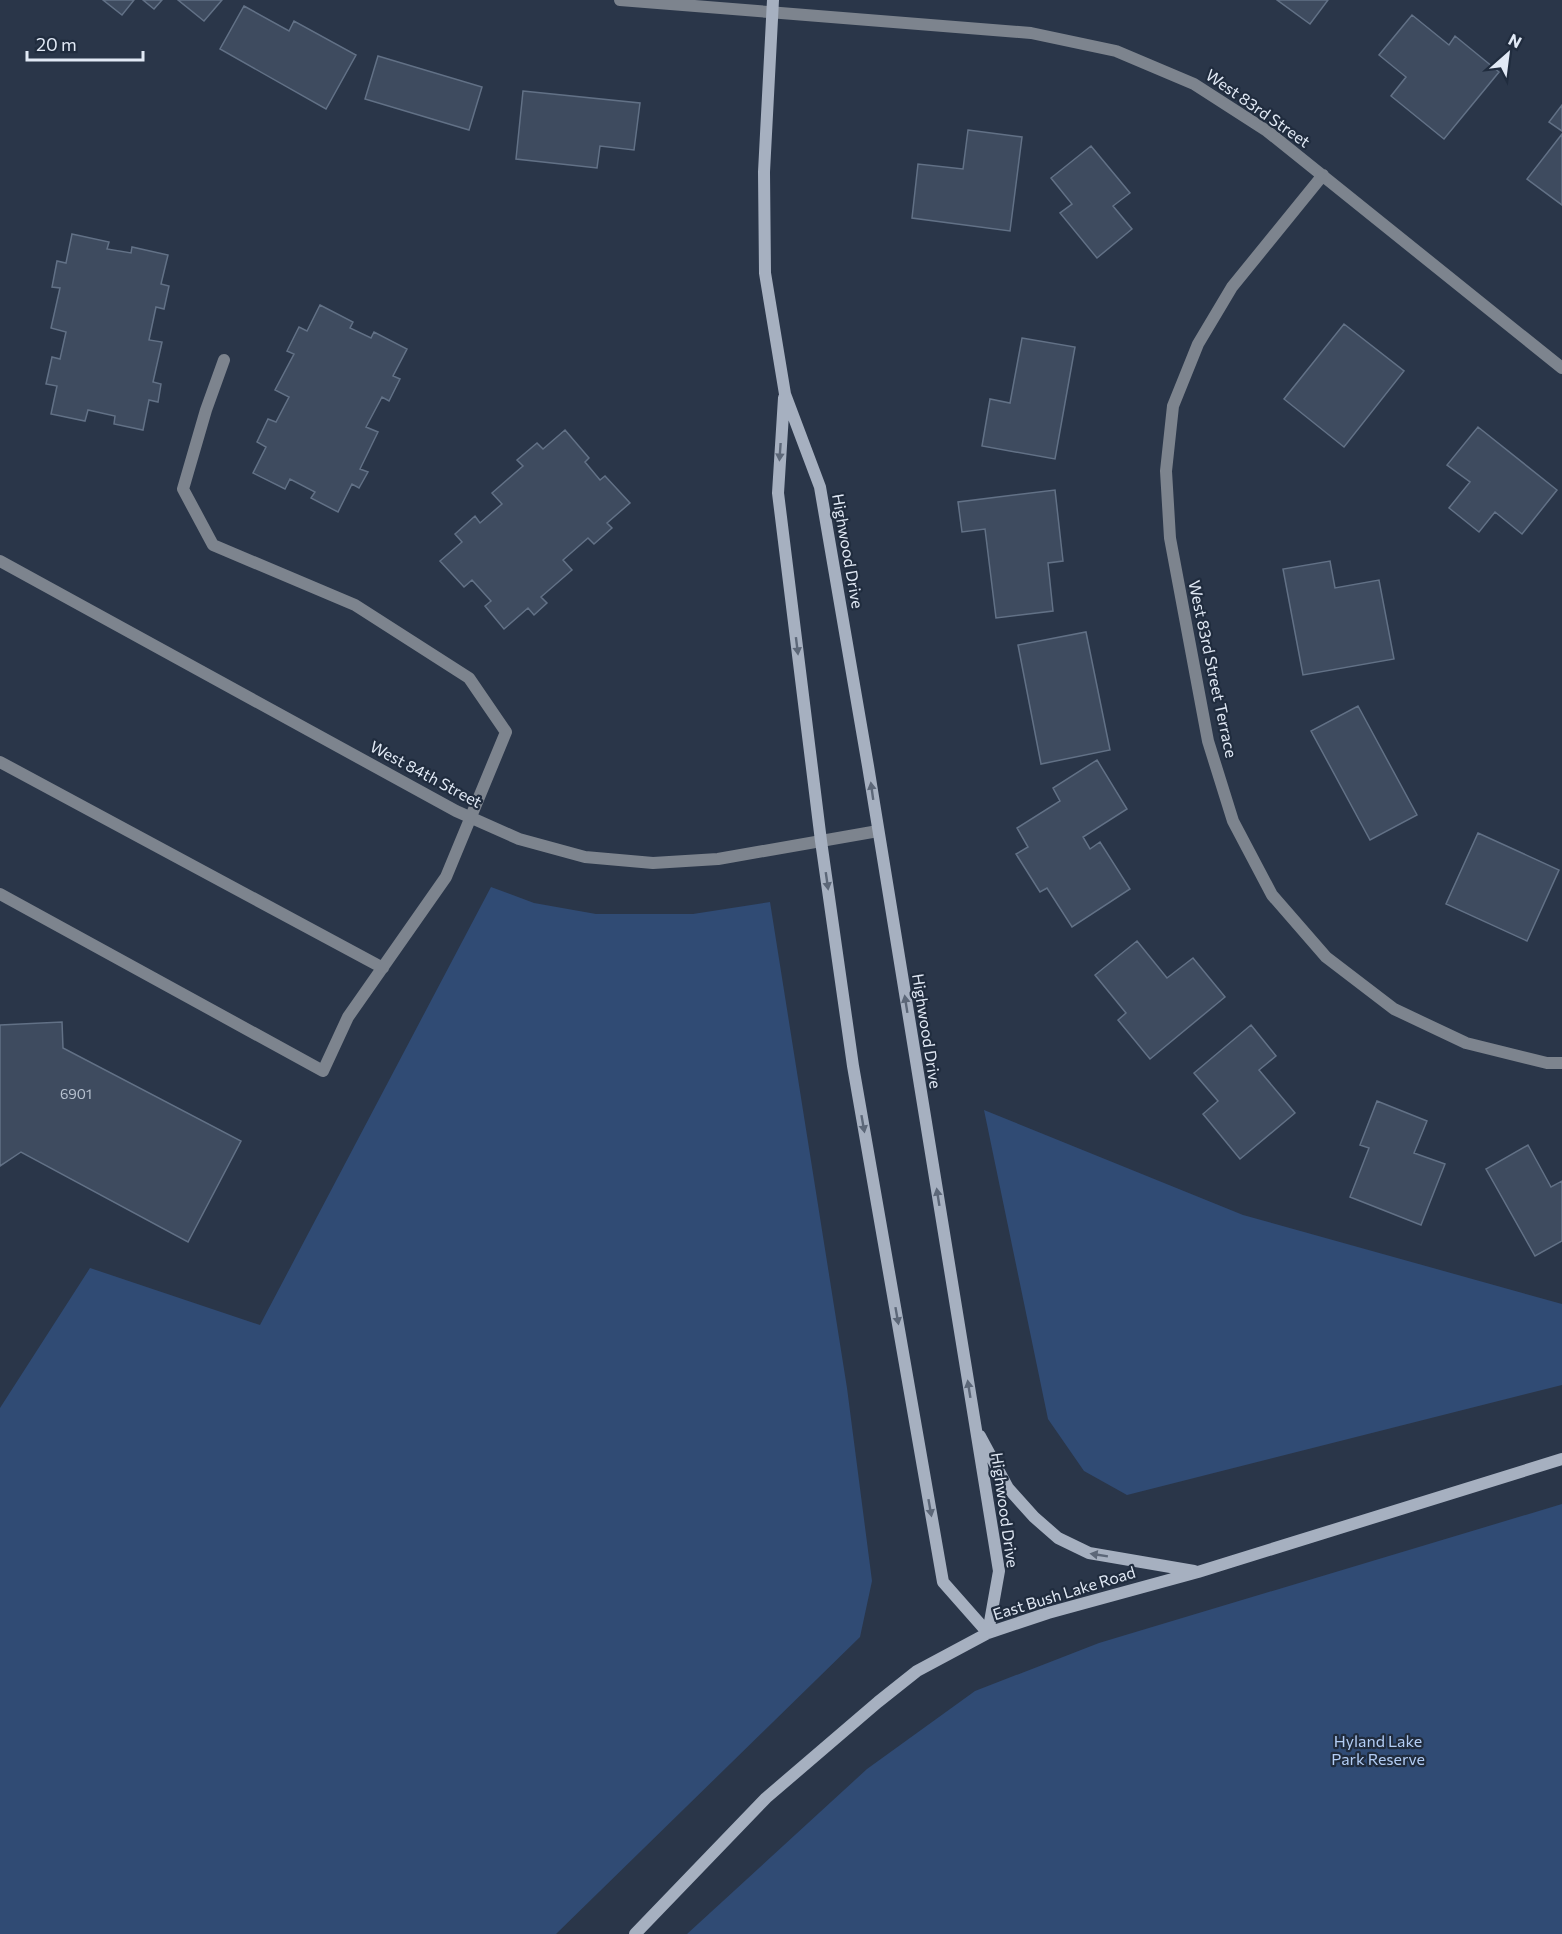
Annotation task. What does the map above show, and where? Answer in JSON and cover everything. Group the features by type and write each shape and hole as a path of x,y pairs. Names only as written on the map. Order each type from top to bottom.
{"street":[{"name":"West 83rd Street","path":"620,0 773,6 1031,33 1116,51 1194,84 1267,131 1562,368"},
{"name":"Highwood Drive","path":"773,6 764,172 765,273 785,394 820,487 878,831 999,1571 988,1633"},
{"name":"West 83rd Street Terrace","path":"1323,175 1232,287 1198,344 1173,406 1166,471 1170,538 1208,741 1233,821 1272,895 1326,957 1394,1009 1466,1043 1547,1063 1562,1063"},
{"path":"0,894 323,1071 348,1017 446,877 506,732 469,678 355,605 213,545 183,489 206,410 224,360"},
{"name":"Highwood Drive","path":"785,394 778,493 821,841 854,1066 943,1582 988,1633"},
{"name":"West 84th Street","path":"1,563 470,816 519,839 585,857 653,863 718,859 878,831"},
{"path":"0,762 383,968"},
{"path":"975,1428 1008,1488 1034,1517 1058,1538 1089,1553 1198,1572"},
{"name":"East Bush Lake Road","path":"635,1934 766,1797 916,1671 988,1633 1048,1613 1198,1572 1562,1459"}],"green space":[{"path":"491,887 534,903 596,914 693,914 770,902 847,1388 872,1581 860,1637 556,1934 0,1934 0,1408 90,1268 260,1325"},
{"path":"984,1110 1243,1215 1562,1304 1562,1385 1127,1495 1084,1471 1048,1419"},
{"name":"Hyland Lake Park Reserve","path":"1562,1504 1562,1934 687,1934 867,1769 975,1691 1099,1643"}],"building":[{"path":"103,0 134,0 122,15"},
{"path":"143,0 162,0 154,9"},
{"path":"178,0 222,0 204,21"},
{"path":"1277,0 1328,0 1310,24"},
{"path":"244,6 289,31 294,21 356,55 326,109 220,49"},
{"path":"1412,15 1449,45 1455,36 1499,72 1444,139 1391,96 1406,77 1379,55"},
{"path":"378,56 482,87 469,130 365,99"},
{"path":"523,91 640,103 634,150 600,146 597,168 516,159"},
{"path":"1562,105 1562,131 1549,122"},
{"path":"968,130 1022,137 1010,231 912,218 918,164 963,169"},
{"path":"1562,134 1562,205 1527,179"},
{"path":"1091,146 1130,193 1113,206 1132,229 1097,258 1060,213 1072,204 1051,178"},
{"path":"72,234 109,242 107,249 131,253 132,247 168,255 161,284 169,286 164,309 156,307 149,340 162,342 153,382 161,384 158,402 149,400 143,430 114,424 115,416 88,410 85,421 51,414 57,386 46,384 52,357 60,359 66,332 51,328 60,288 52,287 57,261 66,263"},
{"path":"320,305 353,322 350,328 371,338 374,332 407,349 393,376 400,379 389,401 382,397 366,427 378,432 360,469 368,472 359,488 352,484 338,512 311,498 315,492 290,479 285,489 253,473 266,447 257,442 268,419 276,422 289,397 275,390 294,354 287,351 299,327 307,331"},
{"path":"1344,324 1404,371 1344,447 1284,399"},
{"path":"1022,338 1075,347 1055,459 982,446 990,399 1010,403"},
{"path":"1478,427 1557,490 1522,534 1495,512 1479,532 1449,508 1470,482 1447,465"},
{"path":"565,430 589,458 585,462 600,480 605,476 630,503 607,523 612,528 594,544 588,538 563,560 572,570 541,597 547,603 534,615 528,608 504,629 485,606 491,601 472,580 464,587 440,561 462,542 455,534 475,516 480,523 502,504 492,493 523,466 517,460 537,443 543,449"},
{"path":"1055,490 1063,561 1048,563 1053,611 996,618 985,529 962,532 958,502"},
{"path":"1330,561 1335,588 1379,580 1394,659 1303,675 1283,569"},
{"path":"1086,632 1110,750 1041,764 1018,645"},
{"path":"1358,706 1417,815 1370,840 1311,731"},
{"path":"1097,760 1127,809 1083,837 1090,849 1100,842 1130,889 1072,927 1047,888 1040,892 1016,854 1028,847 1017,828 1060,801 1053,788"},
{"path":"1478,833 1559,870 1527,941 1446,904"},
{"path":"1137,941 1167,978 1193,958 1225,997 1150,1059 1118,1020 1126,1013 1095,975"},
{"path":"62,1022 63,1048 241,1141 188,1242 21,1152 0,1166 0,1025"},
{"path":"1251,1025 1276,1056 1259,1070 1295,1113 1240,1159 1203,1114 1218,1101 1194,1073"},
{"path":"1377,1101 1427,1121 1414,1153 1445,1164 1421,1225 1350,1197 1369,1148 1360,1145"},
{"path":"1528,1145 1551,1187 1562,1181 1562,1241 1535,1256 1486,1169"}]}
